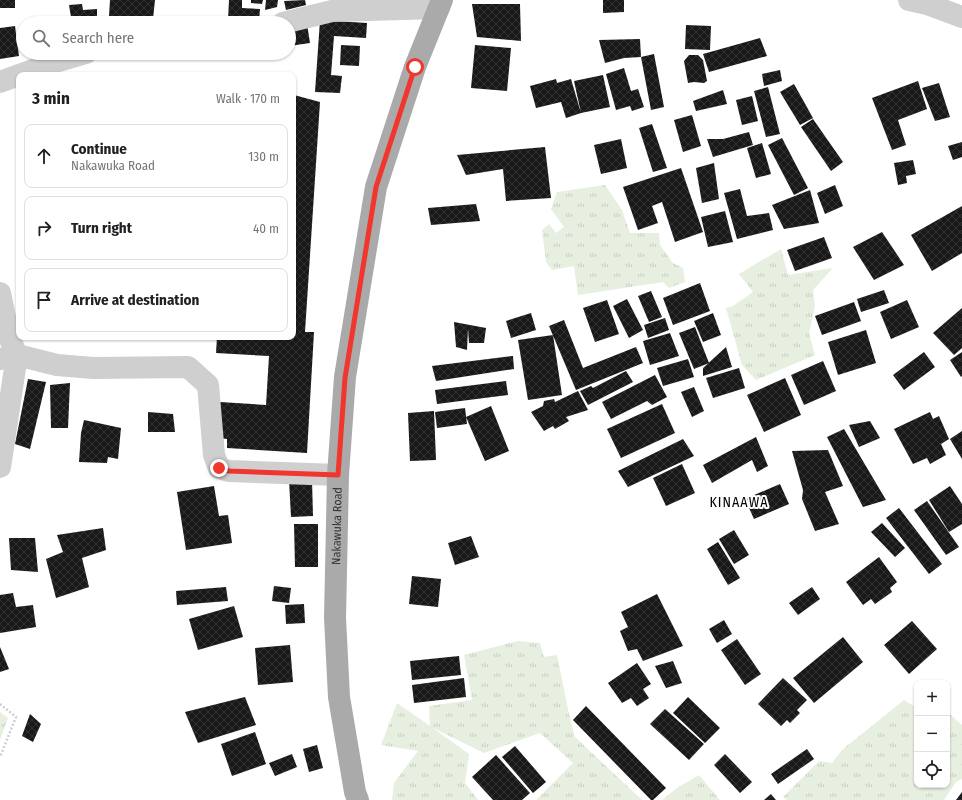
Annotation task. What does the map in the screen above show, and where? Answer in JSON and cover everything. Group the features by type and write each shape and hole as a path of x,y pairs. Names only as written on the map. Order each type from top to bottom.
{"main road":[{"name":"Nakawuka Road","path":"358,800 354,792 339,697 335,618 338,475 345,378 376,187 415,67 440,4"}],"street":[{"path":"909,0 927,4 962,17"},
{"path":"296,20 332,11 440,4"},
{"path":"27,72 62,60"},
{"path":"0,82 16,76"},
{"path":"0,293 9,337 0,467"},
{"path":"8,357 57,365 93,368 188,367 208,385 214,455 219,468 229,471 338,475"}],"path":[{"path":"0,704 16,717 0,757"}],"green space":[{"path":"605,185 622,210 630,233 659,233 660,245 673,263 683,268 685,282 669,288 663,282 578,295 574,266 552,270 546,262 542,230 549,224 556,233 564,227 551,209 557,192"},
{"path":"781,249 788,275 833,268 813,290 815,306 809,333 815,355 756,380 742,365 726,308 733,306 753,292 739,274"},
{"path":"518,641 540,643 544,657 557,655 575,737 642,800 536,800 573,763 540,733 484,753 433,728 469,754 465,783 478,800 392,800 394,783 418,751 381,745 397,703 430,726 429,706 472,700 464,655"},
{"path":"904,700 914,706 914,788 950,788 950,715 962,725 962,779 956,782 944,800 787,800 783,797 819,761 832,763 842,750"},
{"path":"0,712 8,718 0,740"},
{"path":"699,775 720,800 662,800 677,788"}],"building":[{"path":"0,0 15,0 15,8 0,8"},
{"path":"110,0 155,0 153,16 109,16"},
{"path":"229,0 242,0 242,8 260,9 259,16 228,16"},
{"path":"251,0 263,0 262,4 251,3"},
{"path":"266,0 278,0 277,7 265,10"},
{"path":"305,0 306,5 286,10 284,1"},
{"path":"603,0 624,0 624,12 603,13"},
{"path":"82,4 83,10 97,9 97,16 71,16 69,5"},
{"path":"472,4 520,4 521,41 477,37"},
{"path":"320,20 367,23 366,38 334,36 331,75 342,76 340,93 315,92"},
{"path":"307,24 310,43 296,45 296,26"},
{"path":"686,25 711,26 710,50 685,49"},
{"path":"15,26 16,56 0,59 0,28"},
{"path":"760,38 767,56 709,72 703,54"},
{"path":"640,39 641,57 624,58 605,63 599,40"},
{"path":"341,45 360,46 359,66 340,65"},
{"path":"475,45 511,48 507,91 471,88"},
{"path":"654,54 664,107 651,110 641,57"},
{"path":"689,55 698,55 703,60 707,81 704,83 688,83 684,61"},
{"path":"624,68 631,91 638,89 644,107 632,111 630,106 616,110 606,74"},
{"path":"780,70 782,81 764,86 762,74"},
{"path":"603,75 610,107 581,113 574,81"},
{"path":"556,79 557,83 571,79 581,113 566,118 561,102 536,108 530,86"},
{"path":"918,81 927,109 898,120 906,145 892,150 872,98"},
{"path":"939,83 950,117 935,121 922,88"},
{"path":"794,84 813,118 800,125 780,92"},
{"path":"768,87 780,134 766,137 754,91"},
{"path":"723,90 727,104 696,111 693,101"},
{"path":"296,96 320,102 305,332 314,332 307,453 227,448 227,439 218,438 220,402 266,405 269,356 216,353 217,340 296,340"},
{"path":"752,96 758,121 742,125 736,100"},
{"path":"692,115 701,146 683,152 674,120"},
{"path":"813,119 843,162 831,171 801,127"},
{"path":"652,124 667,168 653,172 639,128"},
{"path":"749,132 753,145 713,157 707,139 723,139"},
{"path":"782,138 808,188 794,195 768,145"},
{"path":"621,139 627,168 601,174 594,145"},
{"path":"962,142 962,157 953,160 948,146"},
{"path":"762,143 771,174 756,178 747,148"},
{"path":"545,147 551,198 506,201 503,169 466,175 457,155"},
{"path":"913,160 916,174 906,176 907,183 898,185 894,163"},
{"path":"714,163 719,199 702,203 696,168"},
{"path":"681,168 703,232 675,242 662,202 652,206 658,223 638,230 623,187"},
{"path":"835,185 843,206 825,214 817,193"},
{"path":"740,189 747,216 769,213 773,230 737,239 724,193"},
{"path":"810,190 819,223 784,229 772,205"},
{"path":"476,204 480,221 431,225 428,208"},
{"path":"962,206 962,253 932,271 911,235"},
{"path":"725,211 733,242 708,247 701,217"},
{"path":"882,232 904,265 874,280 853,247"},
{"path":"824,237 832,258 795,271 787,250"},
{"path":"700,283 710,311 673,325 663,298"},
{"path":"884,290 889,303 861,312 857,299"},
{"path":"651,291 662,317 649,322 638,296"},
{"path":"627,299 643,330 629,338 613,306"},
{"path":"607,300 619,334 595,342 583,308"},
{"path":"907,300 919,327 891,339 880,312"},
{"path":"854,302 861,321 822,335 815,316"},
{"path":"962,308 962,348 954,355 933,333"},
{"path":"531,313 536,330 511,338 506,321"},
{"path":"713,313 721,335 703,342 694,321"},
{"path":"665,318 669,330 648,338 644,325"},
{"path":"564,320 583,368 636,347 643,363 576,390 549,326"},
{"path":"454,322 486,328 484,343 469,343 468,329 467,350 456,347"},
{"path":"695,327 709,363 694,369 679,333"},
{"path":"866,330 876,363 838,375 828,342"},
{"path":"670,333 679,356 650,365 643,341"},
{"path":"553,335 562,395 528,400 518,340"},
{"path":"726,347 732,367 703,376 703,368"},
{"path":"924,352 935,367 904,390 893,375"},
{"path":"962,352 962,376 961,377 950,360"},
{"path":"513,356 514,369 436,381 432,366"},
{"path":"688,359 694,377 663,386 657,368"},
{"path":"823,361 836,391 804,405 791,375"},
{"path":"739,368 745,388 713,398 706,378"},
{"path":"626,371 633,382 588,405 580,391 591,386 593,388"},
{"path":"655,375 667,397 652,405 647,401 611,419 602,402"},
{"path":"785,378 801,415 764,432 747,395"},
{"path":"28,379 46,382 30,449 15,444"},
{"path":"506,381 508,395 437,404 435,390"},
{"path":"70,383 68,428 51,428 50,385"},
{"path":"694,387 704,411 692,417 681,392"},
{"path":"578,391 588,410 566,417 569,421 555,429 553,426 544,431 531,412 543,406 544,401 554,399 555,402"},
{"path":"662,404 675,433 621,458 607,429"},
{"path":"491,406 509,451 485,461 466,417"},
{"path":"465,408 467,424 437,428 435,412"},
{"path":"434,411 436,460 410,461 408,413"},
{"path":"148,412 173,414 175,432 148,432"},
{"path":"930,412 933,419 939,416 949,439 941,444 946,455 930,464 927,458 913,464 894,429"},
{"path":"84,420 121,428 118,459 108,457 107,463 79,462 81,433"},
{"path":"870,421 880,438 859,447 849,425"},
{"path":"844,429 886,500 863,507 827,437"},
{"path":"962,431 962,459 950,439"},
{"path":"756,437 768,466 757,472 752,460 712,483 703,465"},
{"path":"683,439 694,456 628,487 618,471"},
{"path":"828,450 843,486 825,492 839,524 815,531 802,499 803,490 792,451"},
{"path":"682,464 695,493 666,506 653,478"},
{"path":"289,480 312,480 313,516 291,517"},
{"path":"780,484 789,504 754,519 745,499"},
{"path":"214,486 219,516 228,515 232,543 186,550 177,492"},
{"path":"950,486 962,504 962,524 949,532 929,500"},
{"path":"927,501 959,547 946,555 914,510"},
{"path":"899,508 942,564 929,574 886,518"},
{"path":"882,523 905,548 895,557 871,532"},
{"path":"294,524 318,524 318,567 295,567"},
{"path":"103,528 106,550 82,558 89,587 56,598 46,559 63,552 57,535"},
{"path":"734,530 749,555 734,564 719,539"},
{"path":"471,536 479,557 455,565 448,543"},
{"path":"9,538 35,538 38,572 11,570"},
{"path":"718,542 740,578 728,585 707,549"},
{"path":"879,557 897,582 890,588 892,592 875,604 871,599 863,605 846,582"},
{"path":"412,576 441,579 438,607 409,604"},
{"path":"274,586 291,588 289,603 272,601"},
{"path":"226,587 228,601 177,605 176,591"},
{"path":"812,587 820,599 798,615 789,603"},
{"path":"13,593 16,607 33,605 36,627 0,633 0,595"},
{"path":"657,594 683,646 643,661 637,649 628,651 620,631 628,627 621,612"},
{"path":"304,604 305,623 286,624 285,605"},
{"path":"234,606 243,637 198,650 189,619"},
{"path":"724,620 732,634 717,643 709,629"},
{"path":"912,621 937,649 909,674 884,645"},
{"path":"843,637 863,662 814,703 793,678"},
{"path":"737,639 761,674 745,685 721,650"},
{"path":"290,645 293,682 258,685 255,648"},
{"path":"0,647 9,669 0,672"},
{"path":"459,656 461,675 412,680 410,661"},
{"path":"673,661 682,683 666,688 655,666"},
{"path":"637,663 651,684 643,689 649,698 637,706 631,698 622,703 608,683"},
{"path":"464,678 466,697 414,703 412,685"},
{"path":"783,678 807,700 797,710 800,713 790,723 787,720 781,726 758,704"},
{"path":"245,697 256,725 198,743 185,712"},
{"path":"688,697 720,728 705,743 673,713"},
{"path":"586,706 666,788 653,800 651,800 573,720"},
{"path":"665,709 704,744 689,760 650,724"},
{"path":"30,714 41,724 33,742 22,736"},
{"path":"255,732 266,764 232,776 221,744"},
{"path":"317,745 323,768 309,772 303,749"},
{"path":"515,746 546,782 533,793 502,757"},
{"path":"807,749 814,759 778,784 771,774"},
{"path":"292,754 297,767 275,776 269,763"},
{"path":"725,754 752,782 740,793 714,765"},
{"path":"496,755 530,793 522,800 493,800 472,777"},
{"path":"962,792 962,800 956,800"},
{"path":"771,794 776,800 764,800"}],"district":[{"name":"KINAAWA","path":"739,502"}],"route":[{"path":"219,468 229,471 338,475 345,378 376,187 415,67"}]}
